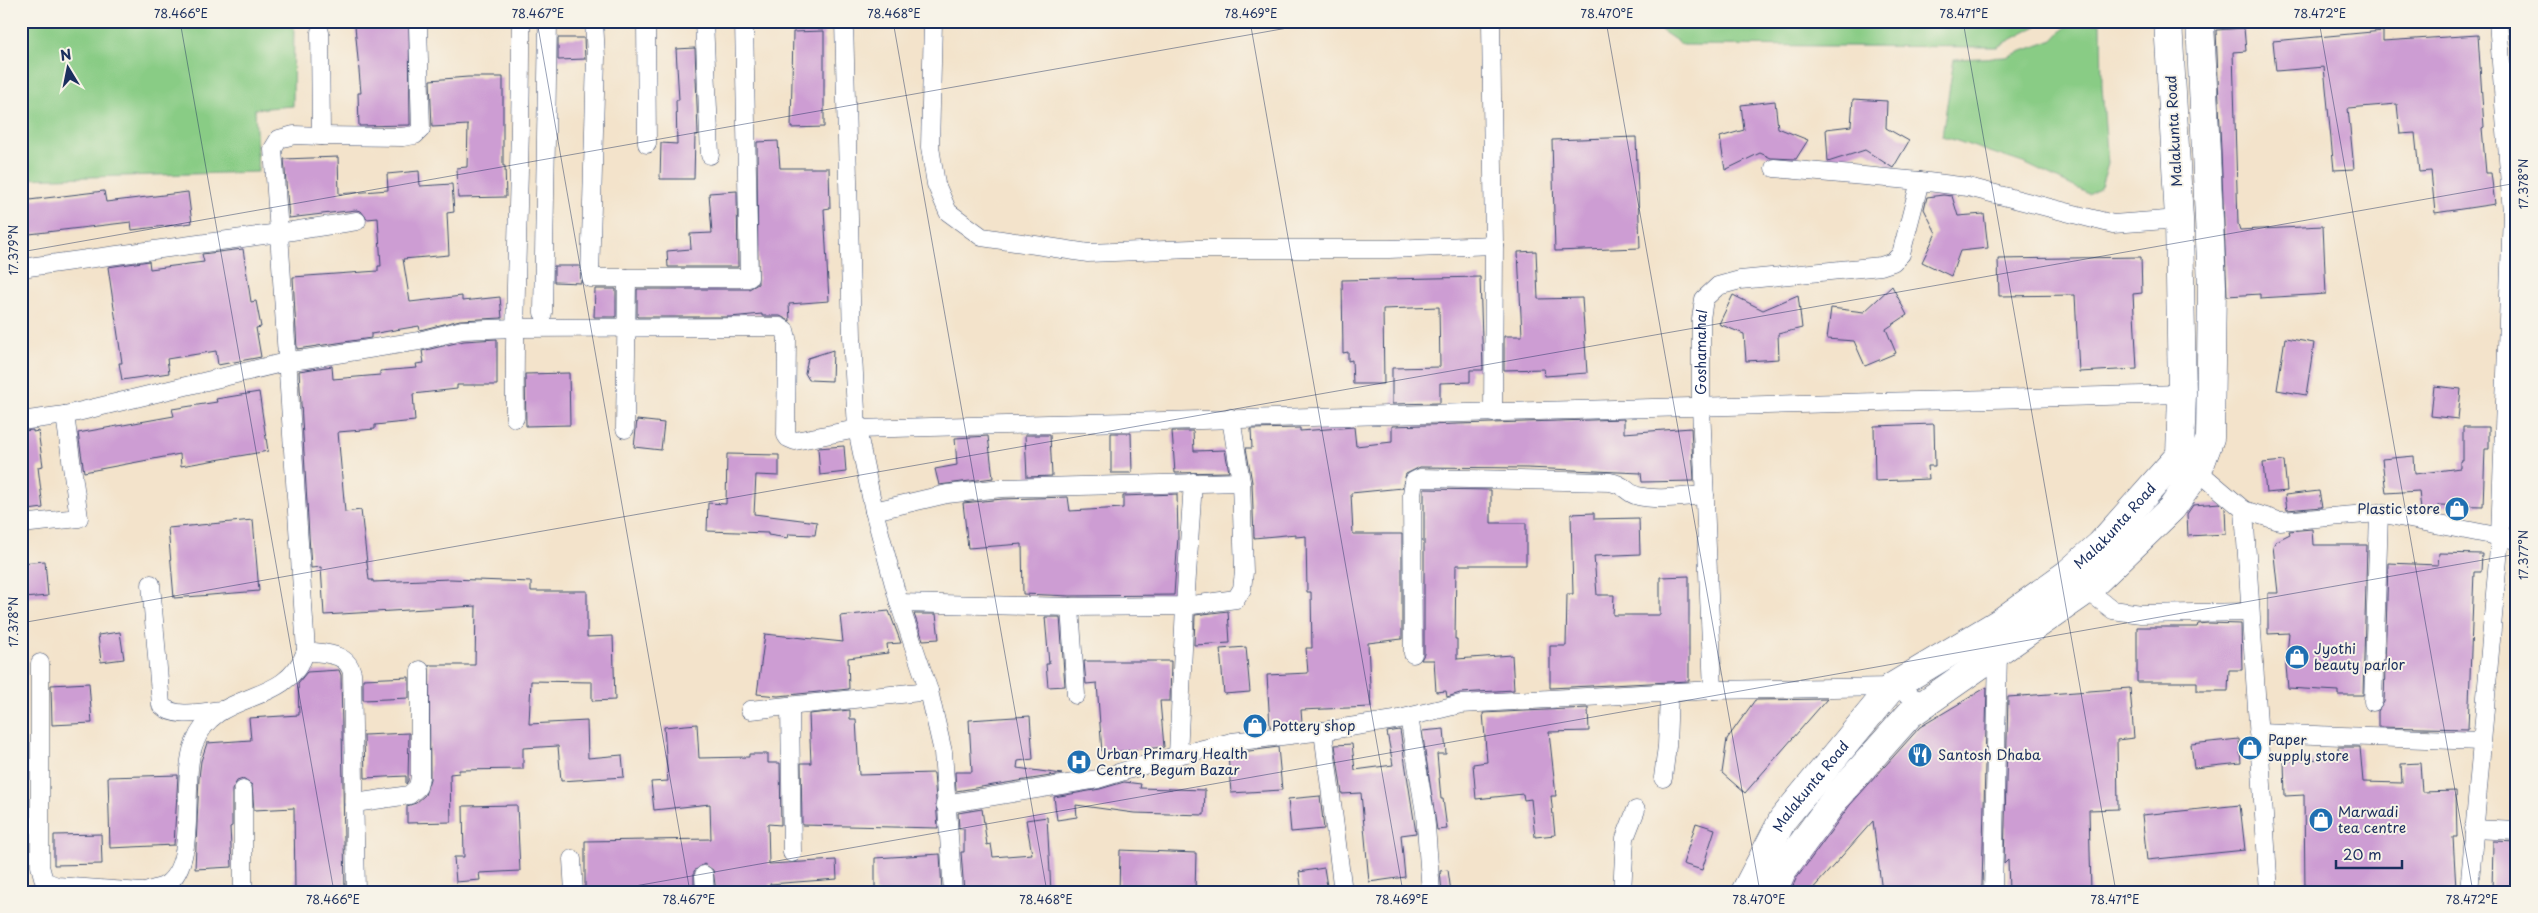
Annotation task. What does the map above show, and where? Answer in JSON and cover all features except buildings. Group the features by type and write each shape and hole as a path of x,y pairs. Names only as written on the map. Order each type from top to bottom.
{"main road":[{"name":"Malakunta Road","path":"1745,892 1783,819 1892,687 2006,618 2067,574 2109,553 2180,455 2182,394 2179,219 2168,21"},
{"path":"1773,892 1782,871 1838,795 1910,714 2087,590 2109,553 2172,508 2198,471 2210,438 2212,285 2200,21"}],"street":[{"path":"515,418 514,328 522,125 522,21"},
{"path":"543,313 548,21"},
{"path":"594,21 596,57 590,278 749,278 744,21"},
{"path":"646,21 647,144"},
{"path":"704,21 710,155"},
{"path":"844,21 852,337 858,428 874,511 899,603 929,691 943,752 953,892"},
{"path":"933,21 930,147 936,184 948,212 982,237 1088,253 1192,249 1389,249 1494,245"},
{"path":"1491,21 1494,245 1493,413"},
{"path":"2469,892 2481,741 2508,538 2512,212 2498,21"},
{"path":"151,584 161,706 166,711 182,713 220,710 269,691 291,677 300,666 306,651 273,149 279,138 294,135 403,137 415,135 421,129 418,26"},
{"path":"320,32 321,136"},
{"path":"1774,168 1920,181 1968,188 2113,224 2179,219"},
{"name":"Goshamahal","path":"1713,690 1701,407 1701,319 1704,299 1718,286 1740,280 1881,266 1893,262 1901,254 1920,181"},
{"path":"21,268 357,221"},
{"path":"625,429 627,278"},
{"path":"21,421 66,415 286,362 419,341 462,330 514,328 780,327 785,330 787,338 785,430 788,438 795,441 858,428 2182,394"},
{"path":"21,524 79,518 66,415"},
{"path":"899,603 1070,607 1185,606 1236,599 1242,589 1244,572 1241,482 1231,418"},
{"path":"2198,471 2244,510 2279,521 2379,513 2508,538"},
{"path":"1413,654 1412,494 1414,481 1420,478 1610,482 1620,484 1631,494 1647,498 1706,495"},
{"path":"1178,755 1193,482"},
{"path":"874,511 947,494 1002,488 1241,482"},
{"path":"2244,510 2269,892"},
{"path":"2373,702 2379,513"},
{"path":"2087,590 2113,610 2141,614 2250,612"},
{"path":"1070,607 1076,695"},
{"path":"306,651 342,657 350,665 356,892"},
{"path":"1993,892 1998,651"},
{"path":"40,663 40,866 44,881 57,886 81,890 144,892 167,884 179,871 184,855 189,765 193,745 202,728 220,710"},
{"path":"355,804 409,795 418,787 420,777 420,670"},
{"path":"946,804 1098,779 1178,755 1232,742 1323,732 1409,717 1462,704 1669,694 1713,690 1892,687 1925,703"},
{"path":"750,710 929,691"},
{"path":"1663,778 1667,746 1669,694"},
{"path":"790,706 792,853"},
{"path":"1409,717 1425,813 1431,892"},
{"path":"1323,732 1343,892"},
{"path":"2258,733 2481,741"},
{"path":"243,790 243,892"},
{"path":"1622,892 1625,838 1636,810"},
{"path":"2473,829 2517,831"},
{"path":"572,859 574,892"}],"green space":[{"path":"21,21 294,21 293,106 255,109 258,172 21,179"},
{"path":"1647,21 2046,21 1997,47 1683,45"},
{"path":"2070,22 2101,24 2102,87 2108,164 2101,186 2089,194 2026,164 1942,136 1954,59 2006,57 2053,40"}],"place":[{"name":"Plastic store","path":"2457,509"},
{"name":"Jyothi beauty parlor","path":"2297,657"},
{"name":"Pottery shop","path":"1255,726"},
{"name":"Paper supply store","path":"2250,748"},
{"name":"Santosh Dhaba","path":"1920,755"},
{"name":"Urban Primary Health Centre, Begum Bazar","path":"1079,762"},
{"name":"Marwadi tea centre","path":"2321,820"}]}
